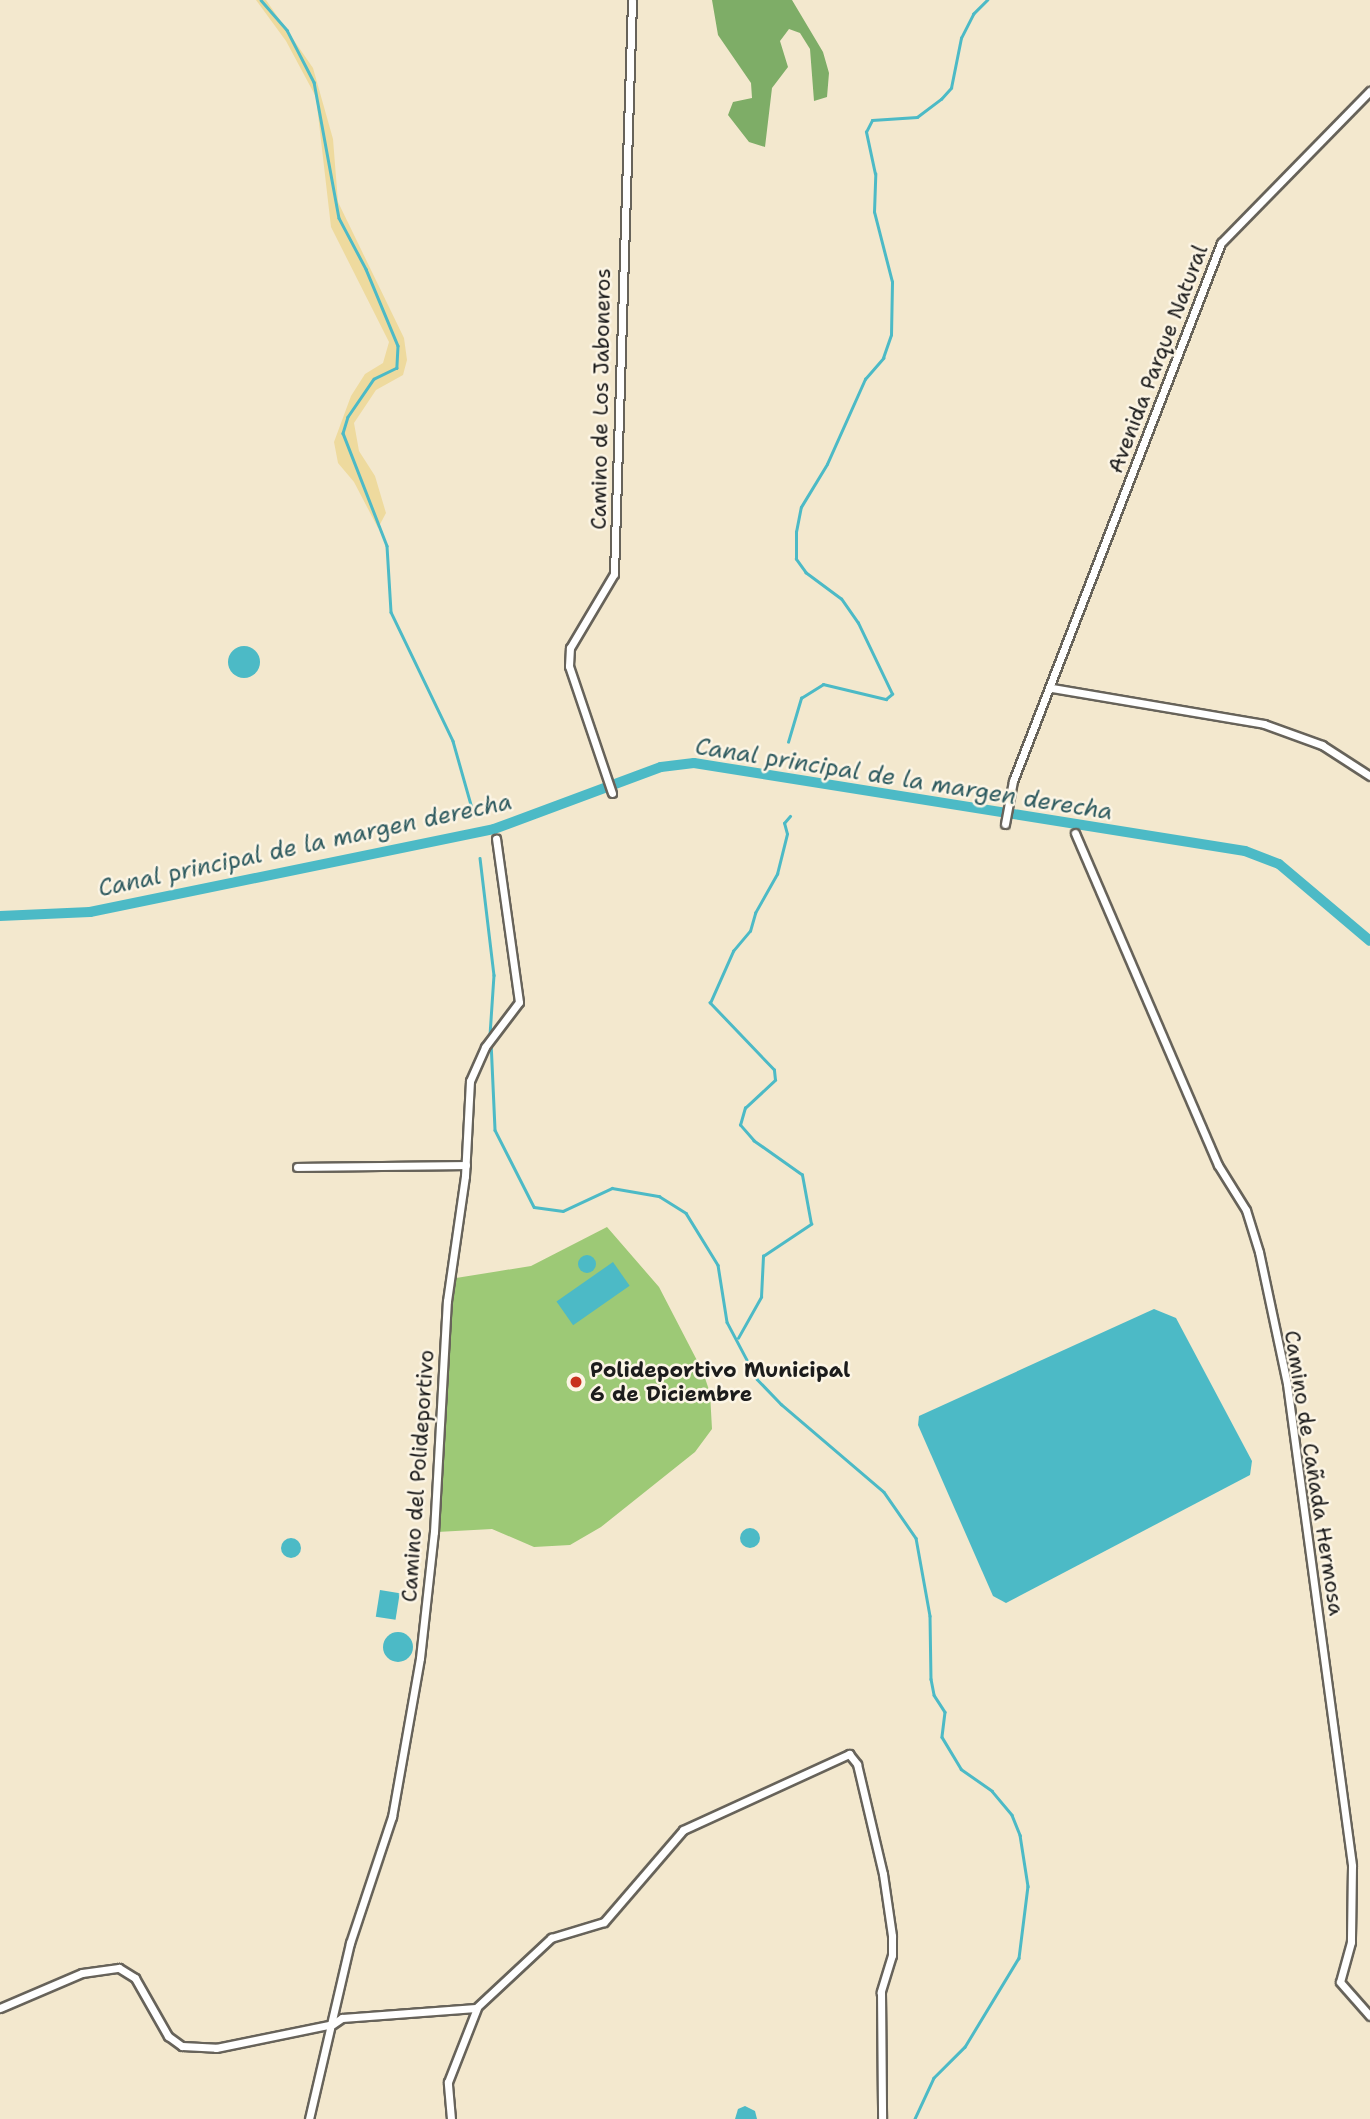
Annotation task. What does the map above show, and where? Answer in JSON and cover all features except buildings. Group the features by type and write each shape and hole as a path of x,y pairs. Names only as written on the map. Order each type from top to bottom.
{"street":[{"name":"Camino de Los Jaboneros","path":"612,793 569,666 570,648 614,574 632,0"},
{"name":"Avenida Parque Natural","path":"1005,822 1013,781 1052,688 1221,243 1370,91"},
{"path":"1052,688 1275,727 1322,745 1370,776"},
{"name":"Camino de Cañada Hermosa","path":"1075,833 1218,1165 1246,1210 1259,1252 1287,1384 1352,1866 1351,1941 1340,1982 1370,2016"},
{"name":"Camino del Polideportivo","path":"309,2119 361,1905 392,1817 421,1658 434,1532 447,1301 466,1165 470,1081 485,1047 509,1020 520,995 505,925 496,839"},
{"path":"297,1167 466,1165"},
{"path":"451,2119 448,2082 477,2008 551,1938 604,1922 683,1830 849,1754 857,1764 883,1874 892,1936 892,1955 881,1992 881,2119"},
{"path":"0,2008 82,1973 119,1968 135,1978 169,2036 182,2046 216,2048 333,2024 342,2018 477,2008"}],"green space":[{"path":"712,0 792,0 823,52 829,73 827,97 814,101 810,49 800,33 789,29 780,41 788,67 772,88 765,147 749,142 728,115 733,102 752,98 751,83 718,35"},
{"name":"Polideportivo Municipal 6 de Diciembre","path":"607,1227 659,1287 703,1372 710,1393 712,1429 695,1452 601,1527 570,1545 534,1547 492,1529 437,1532 448,1336 456,1278 531,1266"}],"sand":[{"path":"256,0 266,0 313,68 333,139 338,202 404,338 407,360 403,375 376,390 354,423 359,451 375,476 386,513 378,528 354,482 338,463 334,442 351,396 365,374 383,363 389,342 331,227 316,97 286,41"}],"water":[{"path":"244,646 255,651 260,662 255,673 244,678 233,673 228,662 233,651"},
{"path":"587,1255 593,1258 596,1264 593,1270 587,1273 581,1270 578,1264 581,1258"},
{"path":"613,1262 630,1286 573,1325 556,1302"},
{"path":"1154,1309 1176,1318 1252,1461 1250,1475 1006,1603 993,1596 918,1425 919,1416"},
{"path":"750,1528 757,1531 760,1538 757,1545 750,1548 743,1545 740,1538 743,1531"},
{"path":"291,1538 298,1541 301,1548 298,1555 291,1558 284,1555 281,1548 284,1541"},
{"path":"380,1590 400,1593 396,1620 376,1617"},
{"path":"398,1632 409,1636 413,1647 409,1658 398,1662 387,1658 383,1647 387,1636"},
{"path":"745,2106 755,2111 757,2119 735,2119 738,2109"}],"waterway":[{"path":"261,0 287,30 314,82 339,218 366,269 398,346 397,368 374,379 348,417 343,433 387,546 391,612 453,741 474,815"},
{"path":"788,742 801,698 823,684 886,699 892,694 858,623 841,599 806,573 796,559 796,532 801,507 827,464 865,379 883,358 891,335 892,282 874,212 875,174 866,132 872,120 917,117 941,99 951,88 961,38 973,14 987,0"},
{"name":"Canal principal de la margen derecha","path":"0,916 90,912 494,829 661,767 694,763 1245,851 1279,864 1370,941"},
{"path":"738,1338 761,1297 763,1256 811,1224 802,1175 754,1141 740,1125 745,1108 775,1080 774,1070 710,1003 733,951 750,931 755,913 777,874 787,834 784,823 790,816"},
{"path":"480,858 494,975 490,1035"},
{"path":"491,1041 495,1130 534,1207 563,1211 612,1188 659,1196 686,1213 718,1265 727,1322 757,1379 781,1404 884,1492 916,1538 930,1616 931,1679 934,1695 945,1712 942,1737 961,1769 992,1791 1012,1815 1020,1835 1028,1886 1019,1958 965,2047 934,2078 915,2119"}],"place":[{"name":"Polideportivo Municipal 6 de Diciembre","path":"576,1382"}]}
